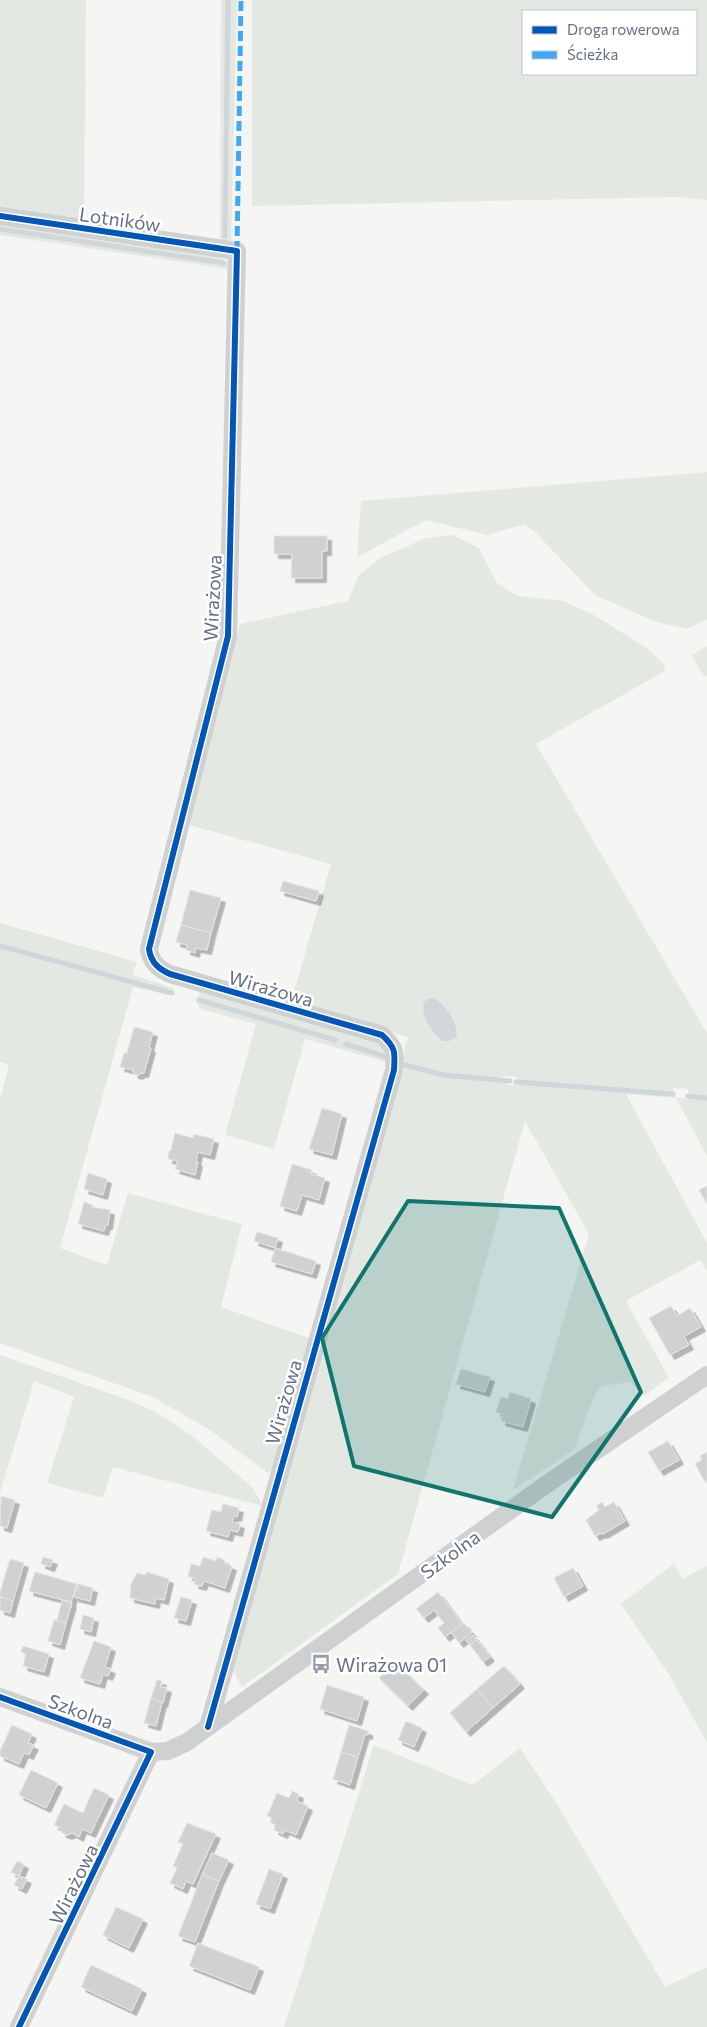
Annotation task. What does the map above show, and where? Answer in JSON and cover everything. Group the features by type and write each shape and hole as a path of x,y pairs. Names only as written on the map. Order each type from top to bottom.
{"street":[{"name":"Lotników","path":"0,216 236,251"},
{"name":"Wirażowa","path":"208,1728 394,1070 395,1051 390,1042 382,1035 170,974 159,969 150,955 149,949 228,636 236,251"},
{"name":"Szkolna","path":"0,1697 152,1752 168,1751 187,1742 208,1728 544,1486 707,1375"},
{"name":"Wirażowa","path":"19,2027 152,1752"}],"highlighted area":[{"path":"408,1201 559,1208 641,1392 552,1517 354,1466 322,1338"}],"shaded area":[{"path":"0,0 86,0 84,221 0,208"},
{"path":"221,0 237,0 231,241 220,240"},
{"path":"252,0 707,0 707,200 676,197 252,206"},
{"path":"0,222 221,257 227,263 229,269 0,235"},
{"path":"707,472 707,619 687,629 657,622 595,595 535,532 524,524 488,535 426,520 357,557 361,501"},
{"path":"452,535 479,548 497,583 517,596 563,601 594,615 648,649 664,664 665,671 536,744 707,1033 707,1156 676,1098 626,1094 707,1243 707,1272 700,1260 626,1301 669,1378 644,1395 630,1382 602,1386 596,1393 585,1418 575,1449 513,1490 589,1234 525,1121 398,1574 242,1687 231,1667 408,1037 291,1002 331,864 189,825 240,624 348,601 359,575 382,557 426,538","holes":["502,1076 517,1077 518,1085 507,1085","673,1088 688,1089 689,1099 676,1098"]},
{"path":"707,646 707,677 702,673 692,655"},
{"path":"0,923 137,962 133,975 173,988 174,991 168,995 133,987 60,1248 107,1265 128,1193 242,1224 221,1307 309,1338 274,1468 268,1473 210,1430 153,1397 0,1343 0,1100 9,1065 0,1062"},
{"path":"200,991 381,1044 387,1048 386,1062 305,1039 274,1149 225,1135 256,1024 200,1009 197,1002"},
{"path":"430,998 440,1002 445,1007 456,1027 456,1038 443,1041 428,1024 423,1008 424,1002"},
{"path":"0,1355 129,1400 154,1411 196,1439 253,1488 263,1506 113,1467 103,1498 47,1483 74,1397 34,1381 0,1493"},
{"path":"674,1564 682,1579 707,1566 707,1743 670,1676 621,1604"},
{"path":"374,1745 473,1785 520,1748 560,1809 665,1987 707,1967 707,2027 284,2027"}],"building":[{"path":"274,536 327,536 327,551 322,551 322,578 291,578 292,554 274,554"},
{"path":"283,881 319,891 316,901 280,891"},
{"path":"190,890 221,898 211,933 181,925"},
{"path":"181,925 211,933 207,950 196,948 195,953 186,950 187,945 176,942"},
{"path":"134,1027 153,1032 144,1073 138,1075 134,1074 133,1070 120,1067 124,1053 127,1053"},
{"path":"322,1108 342,1114 332,1155 309,1149"},
{"path":"175,1133 193,1138 194,1134 214,1139 210,1155 198,1152 195,1175 175,1169 178,1161 168,1159"},
{"path":"292,1164 312,1170 311,1174 325,1178 319,1200 302,1195 297,1211 280,1206"},
{"path":"88,1173 107,1179 103,1195 84,1189"},
{"path":"707,1186 707,1204 699,1190"},
{"path":"84,1202 93,1205 92,1207 110,1210 108,1225 106,1225 104,1231 78,1224"},
{"path":"257,1232 278,1238 275,1248 254,1241"},
{"path":"275,1248 316,1261 312,1274 271,1262"},
{"path":"671,1306 677,1316 690,1308 701,1327 684,1336 689,1345 670,1355 649,1318"},
{"path":"461,1369 490,1377 485,1392 456,1384"},
{"path":"510,1392 531,1399 523,1427 501,1421 503,1414 496,1412 501,1397 508,1399"},
{"path":"668,1441 679,1460 659,1471 648,1452"},
{"path":"707,1452 707,1481 705,1482 695,1464 702,1460 700,1456"},
{"path":"1,1496 15,1500 7,1528 0,1526"},
{"path":"602,1502 605,1507 614,1502 625,1521 603,1534 595,1536 586,1520 599,1510 596,1506"},
{"path":"223,1504 239,1508 237,1517 234,1516 232,1522 240,1524 238,1532 230,1530 228,1537 206,1531 212,1510 221,1512"},
{"path":"43,1557 53,1560 50,1567 41,1564"},
{"path":"203,1557 216,1561 217,1557 225,1560 224,1563 232,1566 225,1588 204,1581 202,1586 194,1584 196,1579 188,1576 191,1564 200,1566"},
{"path":"10,1559 24,1563 13,1601 0,1597"},
{"path":"573,1568 583,1586 564,1597 554,1578"},
{"path":"35,1572 77,1584 71,1602 29,1591"},
{"path":"147,1572 169,1579 164,1600 156,1598 155,1604 130,1598 131,1584 137,1573 145,1575"},
{"path":"78,1584 93,1588 90,1601 74,1597"},
{"path":"438,1592 462,1624 445,1637 438,1628 444,1623 434,1610 424,1618 416,1609"},
{"path":"0,1597 13,1601 10,1613 0,1610"},
{"path":"181,1597 192,1600 186,1621 174,1618"},
{"path":"62,1600 72,1603 66,1623 57,1621"},
{"path":"83,1615 94,1618 91,1632 80,1629"},
{"path":"54,1620 66,1623 60,1645 48,1641"},
{"path":"464,1623 472,1633 459,1643 451,1632"},
{"path":"473,1635 477,1640 470,1645 466,1640"},
{"path":"477,1640 490,1657 483,1662 470,1645"},
{"path":"94,1641 111,1647 105,1667 111,1669 108,1676 103,1674 100,1684 80,1678"},
{"path":"23,1646 49,1654 44,1672 23,1666 26,1654 21,1652"},
{"path":"395,1662 424,1690 408,1706 379,1678"},
{"path":"504,1666 520,1684 493,1708 477,1689"},
{"path":"157,1680 162,1681 160,1686 167,1688 163,1703 151,1698"},
{"path":"327,1685 364,1697 357,1721 320,1709"},
{"path":"477,1689 493,1708 466,1732 450,1713"},
{"path":"151,1698 162,1702 156,1726 144,1723"},
{"path":"406,1721 422,1728 414,1747 398,1740"},
{"path":"12,1725 32,1734 28,1743 34,1745 29,1755 24,1753 19,1764 0,1756 0,1751"},
{"path":"349,1725 368,1731 368,1735 365,1734 358,1757 341,1752"},
{"path":"341,1752 358,1757 350,1785 333,1779"},
{"path":"31,1770 58,1783 46,1808 19,1795"},
{"path":"94,1788 109,1795 91,1833 82,1829 79,1837 72,1833 67,1835 62,1833 61,1828 54,1825 64,1804 83,1813"},
{"path":"292,1791 299,1794 297,1801 308,1806 296,1835 285,1830 283,1834 274,1830 276,1825 270,1822 272,1818 267,1816 277,1793 289,1798"},
{"path":"187,1823 216,1834 193,1884 186,1881 183,1889 170,1883 177,1868 173,1866 183,1844 178,1842"},
{"path":"212,1853 229,1860 219,1881 202,1875"},
{"path":"17,1861 24,1864 19,1876 11,1872"},
{"path":"269,1869 283,1874 270,1909 256,1904"},
{"path":"202,1875 219,1881 195,1942 178,1936"},
{"path":"19,1876 27,1879 22,1889 14,1885"},
{"path":"116,1907 143,1919 129,1948 103,1935"},
{"path":"198,1943 259,1967 250,1990 189,1966"},
{"path":"91,1965 142,1989 132,2011 81,1987"}],"waterway":[{"path":"225,236 228,0"},
{"path":"0,229 224,263"},
{"path":"0,946 172,993"},
{"path":"199,1000 335,1040"},
{"path":"346,1044 386,1057"},
{"path":"402,1064 443,1075 510,1081"},
{"path":"516,1082 673,1094"},
{"path":"688,1096 707,1098"}],"marked path":[{"path":"237,251 241,0"}],"cycle path":[{"path":"0,216 237,251 228,636 149,949 156,965 170,974 382,1035 390,1043 394,1054 394,1070 208,1727"},
{"path":"0,1697 151,1752 19,2027"}],"place":[{"name":"Wirażowa 01","path":"321,1664"}]}
